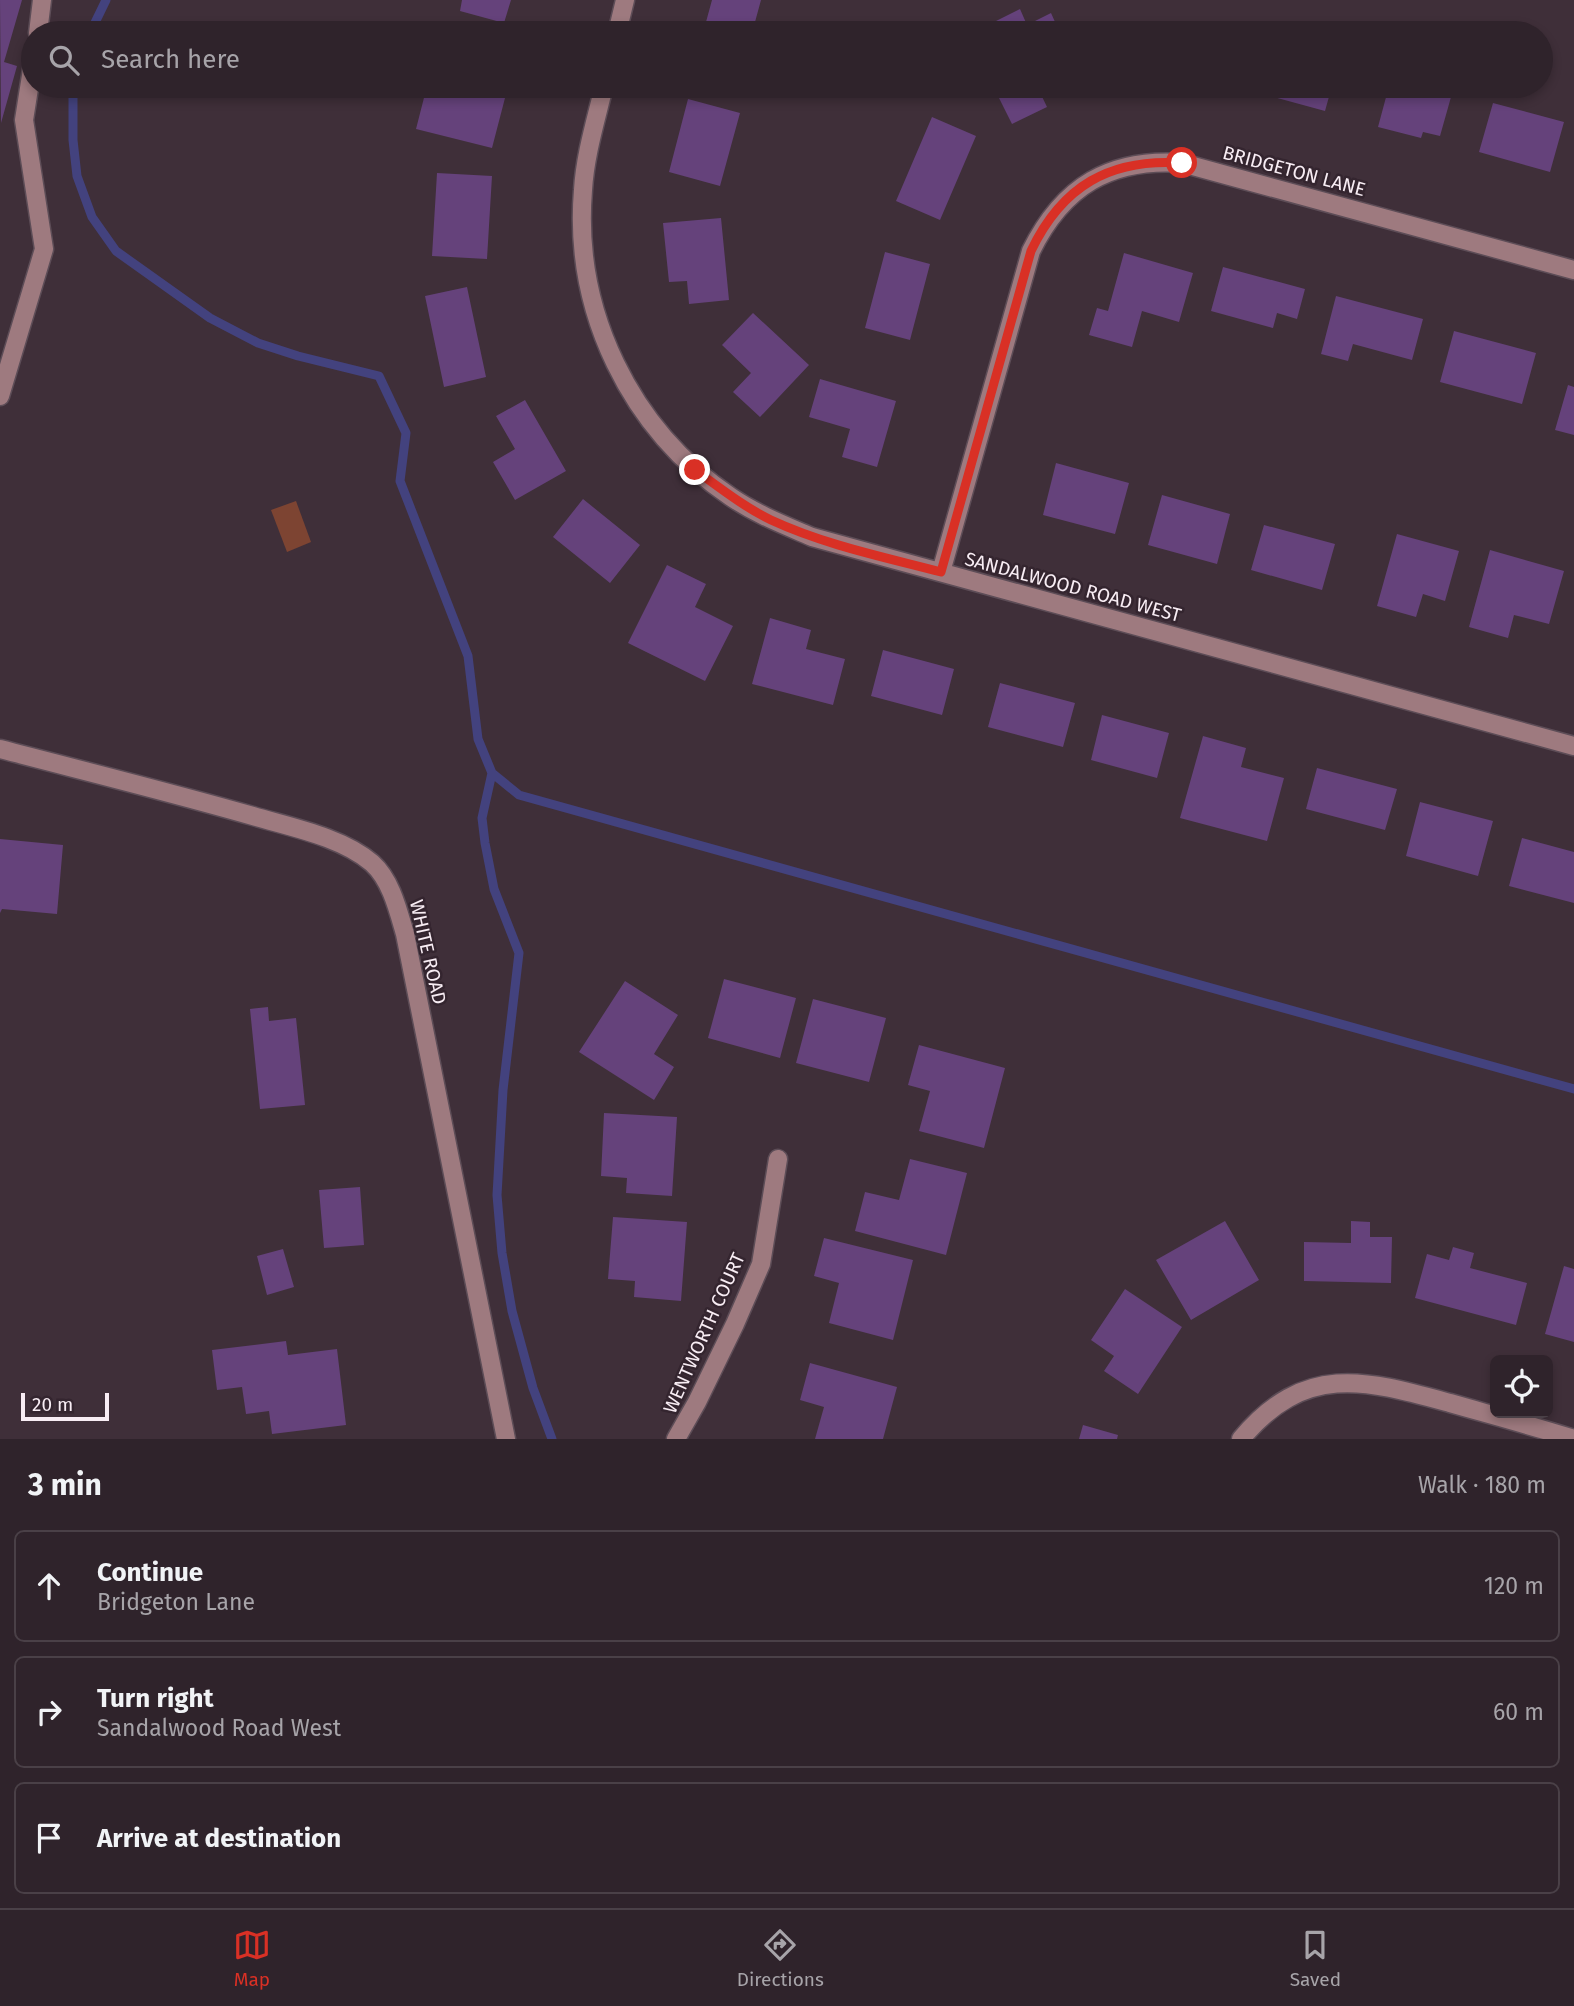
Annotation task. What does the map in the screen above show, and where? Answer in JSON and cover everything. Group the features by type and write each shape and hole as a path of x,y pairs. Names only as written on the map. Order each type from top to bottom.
{"street":[{"path":"39,21 42,0"},
{"path":"620,21 625,0"},
{"path":"0,396 44,249 24,120 27,98"},
{"name":"SANDALWOOD ROAD WEST","path":"601,98 583,189 582,233 587,278 598,322 614,363 636,403 664,438 695,470 731,497 770,520 812,537 1574,746"},
{"name":"BRIDGETON LANE","path":"941,572 1031,251 1055,210 1072,193 1091,180 1135,163 1182,163 1574,270"},
{"name":"WHITE ROAD","path":"0,749 210,803 316,834 355,852 373,864 393,894 405,934 506,1439"},
{"name":"WENTWORTH COURT","path":"676,1439 698,1402 761,1264 778,1159"},
{"path":"1241,1439 1254,1424 1289,1397 1310,1388 1353,1382 1389,1387 1574,1439"}],"shaded area":[{"path":"296,501 311,542 287,552 271,510"}],"building":[{"path":"0,0 22,0 4,62 17,66 1,123"},
{"path":"462,0 511,0 505,21 460,11"},
{"path":"712,0 761,0 755,21 706,21"},
{"path":"1020,9 1025,21 996,21"},
{"path":"1051,13 1055,21 1035,21"},
{"path":"424,98 505,98 492,148 416,129"},
{"path":"999,98 1043,98 1047,107 1012,124"},
{"path":"1277,98 1329,98 1325,111"},
{"path":"1386,98 1451,98 1440,136 1423,132 1421,138 1378,127"},
{"path":"688,99 740,113 720,186 669,172"},
{"path":"1493,103 1564,122 1550,172 1479,152"},
{"path":"932,117 976,136 940,220 896,201"},
{"path":"437,173 492,176 487,259 432,256"},
{"path":"721,218 729,300 689,304 687,281 669,282 663,223"},
{"path":"885,252 930,264 910,340 865,328"},
{"path":"1124,253 1193,273 1179,322 1142,311 1132,347 1089,335 1097,308 1108,311"},
{"path":"1223,267 1305,289 1297,319 1277,313 1273,328 1211,311"},
{"path":"467,287 486,377 444,387 425,296"},
{"path":"1336,296 1423,319 1412,360 1353,344 1348,361 1321,354"},
{"path":"753,313 809,365 760,417 733,392 751,373 722,345"},
{"path":"1454,331 1536,353 1522,404 1440,382"},
{"path":"820,379 896,401 877,467 842,457 850,429 809,417"},
{"path":"1568,385 1574,387 1574,435 1555,430"},
{"path":"525,400 566,471 515,500 493,462 515,449 496,416"},
{"path":"1056,463 1129,483 1115,534 1043,515"},
{"path":"1162,495 1230,514 1217,564 1148,545"},
{"path":"583,499 640,545 610,583 553,537"},
{"path":"1264,525 1335,544 1322,590 1251,570"},
{"path":"1397,534 1459,551 1445,601 1423,594 1416,617 1377,606"},
{"path":"1490,550 1564,571 1549,624 1514,615 1508,638 1469,627"},
{"path":"667,565 706,584 695,607 733,626 705,681 628,643"},
{"path":"770,618 811,630 806,649 845,659 833,705 752,684"},
{"path":"883,650 954,669 942,715 871,696"},
{"path":"1000,683 1075,703 1063,747 988,727"},
{"path":"1102,715 1169,733 1157,778 1091,760"},
{"path":"1203,736 1246,748 1241,767 1284,778 1267,841 1180,818"},
{"path":"1317,768 1397,789 1385,830 1306,809"},
{"path":"1420,802 1493,821 1478,876 1406,856"},
{"path":"1522,838 1574,852 1574,903 1509,886"},
{"path":"0,839 63,845 57,914 2,909 0,913"},
{"path":"724,979 796,998 780,1058 708,1038"},
{"path":"625,981 678,1015 654,1054 674,1067 654,1100 579,1052"},
{"path":"813,999 886,1018 869,1082 796,1063"},
{"path":"268,1007 269,1021 296,1018 305,1105 260,1109 250,1009"},
{"path":"919,1045 1005,1068 984,1148 919,1131 930,1091 908,1085"},
{"path":"604,1113 677,1117 672,1196 626,1193 627,1178 601,1176"},
{"path":"910,1159 967,1173 946,1255 855,1231 865,1192 899,1200"},
{"path":"360,1187 364,1245 324,1248 319,1190"},
{"path":"613,1217 687,1222 681,1301 634,1297 635,1281 608,1279"},
{"path":"1225,1221 1259,1280 1191,1320 1156,1260"},
{"path":"1351,1221 1370,1222 1370,1237 1392,1237 1391,1283 1304,1281 1304,1242 1351,1243"},
{"path":"824,1238 913,1260 893,1340 829,1323 839,1283 814,1276"},
{"path":"1453,1247 1474,1253 1470,1268 1527,1283 1516,1325 1415,1298 1427,1254 1449,1260"},
{"path":"283,1249 294,1287 267,1295 257,1256"},
{"path":"1564,1266 1574,1269 1574,1342 1545,1334"},
{"path":"1125,1289 1182,1327 1138,1394 1104,1371 1114,1356 1091,1340"},
{"path":"286,1341 288,1355 337,1349 346,1425 272,1434 269,1411 246,1414 242,1387 217,1390 212,1350"},
{"path":"810,1363 897,1387 883,1439 815,1439 824,1407 800,1400"},
{"path":"1083,1425 1118,1435 1117,1439 1079,1439"}],"waterway":[{"path":"96,21 106,0"},
{"path":"73,98 73,140 77,176 92,217 116,251 210,318 258,343 379,376 406,433 400,481 468,656 478,739 492,773 519,795 1574,1089"},
{"path":"492,773 482,818 485,843 494,889 519,953 503,1090 497,1195 502,1253 512,1311 533,1388 552,1439"}],"route":[{"path":"695,470 731,497 770,520 812,537 941,572 1031,251 1041,230 1055,210 1072,193 1112,170 1135,163 1182,163"}]}
